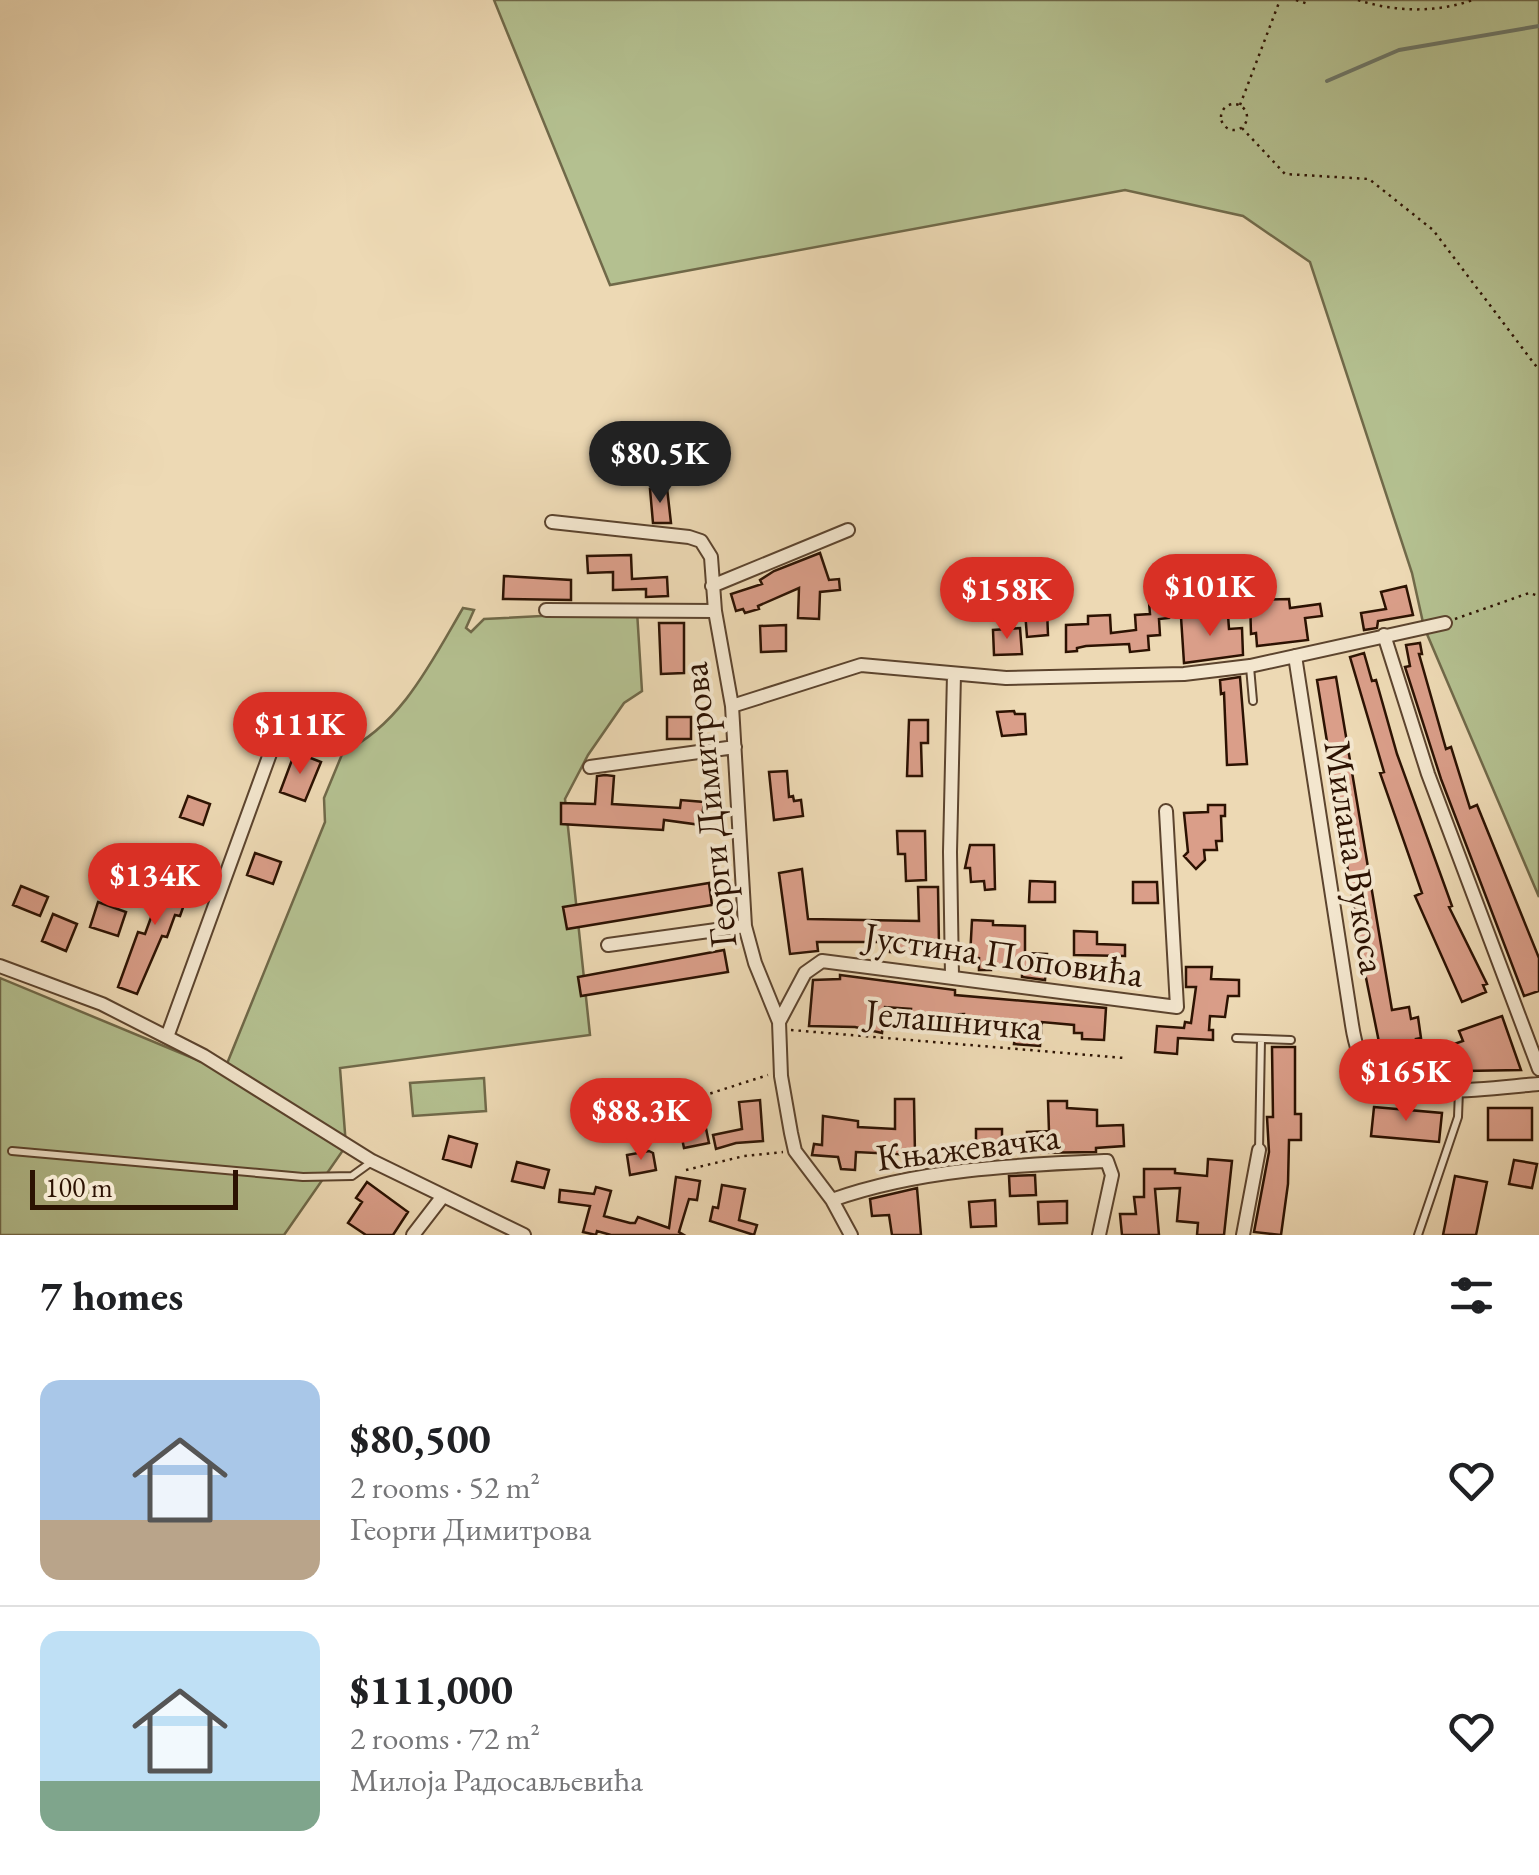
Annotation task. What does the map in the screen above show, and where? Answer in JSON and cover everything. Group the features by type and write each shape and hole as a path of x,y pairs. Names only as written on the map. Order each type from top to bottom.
{"street":[{"name":"Георги Димитрова","path":"552,522 701,541 711,557 712,586 732,706 745,926 779,1026 781,1076 796,1151 832,1200 851,1235"},
{"path":"712,586 848,530"},
{"path":"546,610 716,611"},
{"path":"732,706 861,664 1006,678 1148,675 1250,666 1445,623"},
{"path":"1384,635 1428,774 1539,1069"},
{"name":"Милана Вукоса","path":"1294,656 1356,1046 1364,1062 1387,1082 1416,1088 1459,1090 1539,1084"},
{"path":"952,976 954,674"},
{"path":"590,767 735,748"},
{"path":"167,1037 271,750"},
{"name":"Јустина Поповића","path":"779,1026 805,973 822,961 1178,1007 1166,811"},
{"path":"608,946 745,926"},
{"path":"0,966 102,1004 167,1037 372,1160 524,1235"},
{"path":"1243,1235 1258,1150"},
{"name":"Књажевачка","path":"832,1200 865,1188 987,1169 1107,1160 1112,1175 1099,1235"},
{"path":"413,1235 443,1196"}],"lane":[{"path":"1250,666 1254,700"},
{"path":"1236,1038 1291,1040"},
{"path":"1258,1150 1261,1039"},
{"path":"1418,1235 1458,1117 1459,1090"},
{"path":"12,1151 303,1178 352,1176 372,1160"}],"path":[{"path":"1240,104 1280,0"},
{"path":"1296,0 1308,4"},
{"path":"1358,0 1387,9 1452,7 1472,0"},
{"path":"1240,104 1248,116 1242,128"},
{"path":"1240,104 1227,105 1220,116 1229,130 1242,128"},
{"path":"1242,128 1286,174 1369,179 1433,230 1539,370"},
{"path":"1445,623 1529,593 1539,596"},
{"name":"Јелашничка","path":"779,1026 1124,1058"},
{"path":"646,1114 766,1075 781,1076"},
{"path":"686,1170 744,1156 796,1151"}],"green space":[{"path":"494,0 1539,0 1539,897 1424,627 1412,573 1310,262 1243,216 1125,190 610,285"},
{"path":"463,608 474,610 466,628 471,632 484,619 637,611 642,691 624,703 588,755 565,799 590,1035 340,1068 346,1146 284,1235 0,1235 0,978 224,1071 325,822 324,798 343,752 382,726 398,709 427,670"},
{"path":"484,1078 486,1111 413,1116 410,1083"}],"building":[{"path":"667,488 671,523 653,523 650,489"},
{"path":"820,553 829,580 839,579 840,590 820,592 819,619 798,618 799,588 758,606 759,609 736,611 731,594 762,584 760,580 774,571"},
{"path":"631,555 632,579 667,577 668,596 646,597 646,589 613,590 613,572 588,573 587,556"},
{"path":"504,576 571,580 571,600 503,599"},
{"path":"1406,586 1413,615 1378,621 1377,628 1364,630 1361,613 1386,609 1381,592"},
{"path":"1167,589 1169,618 1159,619 1160,635 1148,636 1149,650 1130,652 1129,644 1086,646 1066,652 1066,625 1088,624 1088,616 1110,615 1111,633 1136,630 1135,615 1150,614 1148,591"},
{"path":"1289,599 1290,608 1320,604 1322,616 1305,618 1308,640 1257,646 1256,633 1251,634 1250,600"},
{"path":"1047,610 1048,635 1027,637 1025,611"},
{"path":"1228,615 1229,629 1242,628 1243,655 1184,663 1181,617"},
{"path":"659,623 684,623 684,673 661,674"},
{"path":"786,625 786,651 761,652 760,626"},
{"path":"1020,628 1022,654 994,655 993,630"},
{"path":"1420,643 1419,654 1446,749 1451,747 1470,808 1477,805 1539,958 1539,991 1524,996 1441,779 1405,667 1410,666 1406,645"},
{"path":"1364,653 1452,906 1449,907 1487,984 1483,985 1486,992 1462,1002 1415,896 1422,893 1380,773 1384,772 1350,657"},
{"path":"1240,677 1247,764 1227,765 1220,680"},
{"path":"1336,677 1392,1010 1409,1007 1411,1019 1418,1017 1421,1038 1416,1039 1418,1050 1382,1057 1317,680"},
{"path":"997,712 1025,714 1026,734 1002,736"},
{"path":"667,717 691,717 691,739 667,739"},
{"path":"909,720 928,720 928,743 921,743 922,776 907,776"},
{"path":"295,752 321,762 305,801 280,792"},
{"path":"787,771 789,797 801,800 803,816 774,820 769,772"},
{"path":"597,776 614,776 612,804 680,808 681,800 704,802 701,825 664,820 663,830 561,824 561,803 595,804"},
{"path":"188,796 210,804 203,825 180,817"},
{"path":"1208,805 1225,805 1225,816 1221,816 1222,841 1216,841 1217,850 1204,850 1205,860 1196,869 1184,856 1188,852 1184,813 1208,812"},
{"path":"897,831 925,831 926,880 906,881 905,854 898,854"},
{"path":"970,845 994,845 995,889 985,890 984,881 971,882 970,868 965,868"},
{"path":"255,853 281,862 273,884 247,875"},
{"path":"167,858 186,865 175,895 186,899 167,937 162,936 137,994 118,987 138,932 145,934 153,912 157,913 167,886 158,882"},
{"path":"802,869 808,919 919,921 918,887 938,887 939,946 914,946 914,953 890,952 891,942 817,942 818,951 790,954 779,873"},
{"path":"1030,881 1055,882 1055,902 1029,902"},
{"path":"1133,882 1157,882 1158,903 1133,903"},
{"path":"709,883 712,905 567,929 563,907"},
{"path":"21,886 48,897 40,916 13,905"},
{"path":"98,902 126,912 118,936 90,927"},
{"path":"53,914 77,924 66,951 42,941"},
{"path":"972,920 1025,926 1025,953 1047,954 1045,980 1022,977 1022,968 979,970 979,958 970,957"},
{"path":"1074,931 1097,932 1097,944 1125,945 1125,956 1074,955"},
{"path":"724,950 728,972 581,996 578,977"},
{"path":"1186,967 1212,967 1211,979 1239,980 1239,996 1228,996 1225,1017 1210,1016 1213,1040 1178,1038 1177,1054 1155,1052 1157,1026 1184,1028 1185,1022 1191,1023 1196,987 1186,987"},
{"path":"840,975 955,990 955,995 1106,1008 1104,1040 1082,1039 1082,1033 1074,1033 1074,1025 1042,1022 1040,1046 1014,1044 1016,1026 964,1019 964,1014 910,1016 911,1009 885,1007 882,1033 855,1027 809,1026 813,980 840,979"},
{"path":"1502,1016 1521,1070 1464,1071 1454,1044 1463,1041 1459,1031"},
{"path":"1272,1047 1295,1047 1295,1114 1301,1114 1301,1140 1289,1140 1281,1235 1254,1232 1269,1152 1267,1117 1273,1117"},
{"path":"895,1099 914,1099 915,1155 856,1152 855,1170 841,1169 838,1157 812,1155 814,1144 822,1145 823,1116 858,1121 858,1127 895,1129"},
{"path":"760,1100 763,1141 716,1149 713,1135 742,1129 739,1102"},
{"path":"1048,1101 1067,1101 1067,1108 1097,1110 1097,1126 1123,1125 1124,1146 1096,1148 1096,1152 1028,1153 1027,1132 1049,1131"},
{"path":"1374,1107 1442,1113 1439,1142 1371,1136"},
{"path":"1488,1108 1532,1108 1532,1140 1488,1140"},
{"path":"704,1119 709,1143 684,1148 679,1124"},
{"path":"976,1129 1002,1129 1002,1156 976,1155"},
{"path":"449,1136 477,1144 471,1167 443,1159"},
{"path":"653,1153 656,1170 630,1175 627,1155"},
{"path":"1208,1159 1232,1161 1224,1235 1197,1235 1198,1223 1177,1221 1180,1188 1155,1189 1159,1235 1122,1235 1120,1214 1136,1214 1134,1197 1144,1197 1144,1169 1175,1169 1175,1173 1207,1176"},
{"path":"1514,1160 1537,1164 1532,1188 1509,1184"},
{"path":"517,1162 549,1170 544,1188 512,1181"},
{"path":"1035,1175 1036,1195 1010,1196 1009,1176"},
{"path":"1455,1176 1487,1182 1476,1235 1443,1235"},
{"path":"676,1177 700,1181 697,1200 689,1199 679,1232 684,1235 583,1232 590,1206 559,1202 560,1190 594,1194 596,1187 611,1191 604,1216 630,1223 638,1217 669,1228"},
{"path":"367,1182 408,1212 393,1235 366,1235 348,1223 362,1202 356,1198"},
{"path":"722,1185 745,1189 739,1220 757,1225 754,1235 710,1221 713,1207 718,1208"},
{"path":"917,1188 921,1235 892,1235 889,1215 872,1216 870,1199"},
{"path":"995,1200 996,1226 971,1227 969,1202"},
{"path":"1067,1201 1067,1223 1039,1224 1038,1202"}],"waterway":[{"path":"1327,81 1399,50 1539,26"}]}
